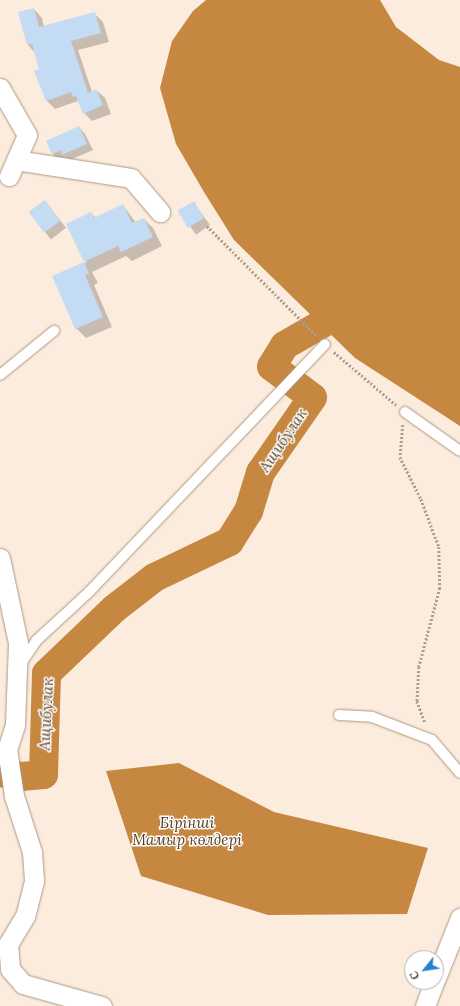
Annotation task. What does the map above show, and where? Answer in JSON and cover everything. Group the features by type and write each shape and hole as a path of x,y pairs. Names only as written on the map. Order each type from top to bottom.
{"street":[{"path":"0,88 27,135 12,168 131,178 160,212"},
{"path":"0,558 18,643 15,725 3,749 14,796 32,852 34,881 25,916 8,944 10,969 23,984 102,1006"},
{"path":"444,958 460,918"},
{"path":"425,1006 431,990"}],"lane":[{"path":"0,375 54,331"},
{"path":"18,666 38,640 90,592 325,344"},
{"path":"405,412 460,451"},
{"path":"339,714 372,717 432,740 460,773"}],"path":[{"path":"207,226 325,344 405,412 400,457 421,499 439,547 440,588 419,667 417,701 432,740"}],"water":[{"path":"206,0 380,0 396,27 439,60 460,67 460,426 355,358 234,240 204,192 176,144 160,88 172,41 193,11"},
{"name":"Бірінші Мамыр көлдері","path":"179,763 274,812 428,848 407,914 268,915 141,876 106,771"}],"building":[{"path":"34,8 39,27 95,12 101,33 71,41 88,93 96,89 103,105 83,114 76,96 73,97 71,92 46,101 34,71 39,69 32,44 27,45 18,12"},
{"path":"79,126 87,144 62,155 61,150 52,154 46,141"},
{"path":"45,200 60,221 44,233 29,212"},
{"path":"194,201 204,218 188,228 178,210"},
{"path":"123,204 132,223 144,218 153,237 121,252 118,246 84,262 66,224 91,212 94,218"},
{"path":"84,262 89,274 85,275 103,317 75,329 52,276"}],"waterway":[{"name":"Ащибулак","path":"0,772 21,776 43,774 46,673 114,608 154,577 229,541 248,511 260,472 312,397 271,366 284,345 329,319 347,298"}]}
